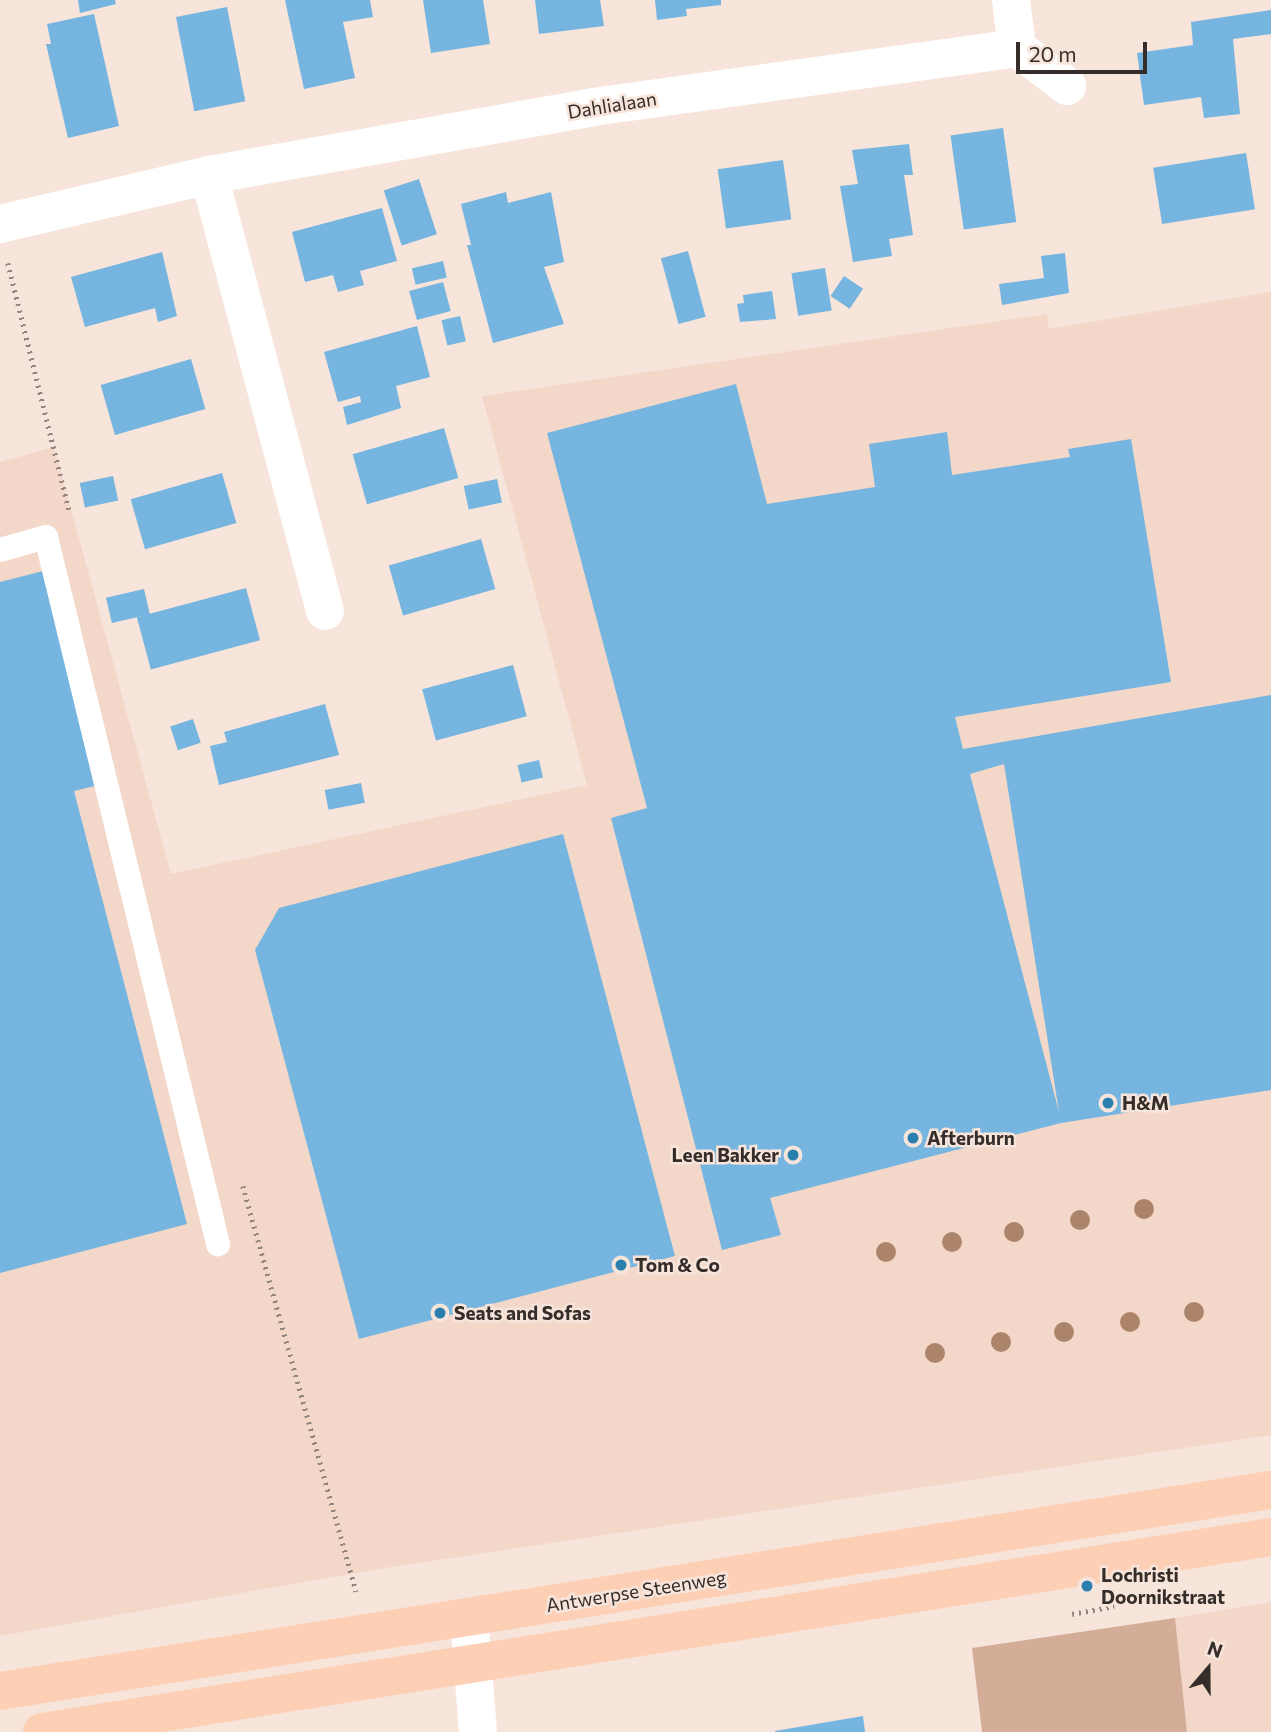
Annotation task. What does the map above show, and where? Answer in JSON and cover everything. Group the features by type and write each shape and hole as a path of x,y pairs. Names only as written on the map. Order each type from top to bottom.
{"main road":[{"name":"Antwerpse Steenweg","path":"0,1691 1271,1490"},
{"path":"42,1732 1271,1538"}],"street":[{"path":"1011,0 1017,48 1068,86"},
{"name":"Dahlialaan","path":"0,224 209,175 593,107 1017,48"},
{"path":"209,175 325,611"},
{"path":"469,1618 478,1732"}],"lane":[{"path":"0,550 46,537 218,1244"}],"shaded area":[{"path":"1271,292 1271,1435 378,1569 0,1636 0,462 54,447 171,874 587,785 482,396 1047,314 1049,329"},
{"path":"1271,1602 1271,1732 1187,1732 1175,1618"},
{"path":"1175,1618 1187,1732 982,1732 972,1648"}],"building":[{"path":"78,0 115,0 116,4 80,13"},
{"path":"285,0 370,0 373,17 343,22 355,78 304,89"},
{"path":"423,0 483,0 490,44 431,53"},
{"path":"535,0 600,0 604,26 539,34"},
{"path":"655,0 721,0 721,5 686,9 687,16 657,20"},
{"path":"227,7 245,101 194,111 176,17"},
{"path":"1271,10 1271,34 1233,39 1240,114 1204,118 1201,97 1144,105 1137,53 1193,45 1191,22"},
{"path":"94,14 119,126 68,138 46,44 51,44 47,24"},
{"path":"1003,128 1016,222 964,229 951,135"},
{"path":"909,144 913,175 904,175 913,235 889,239 892,256 853,262 840,186 858,184 852,150"},
{"path":"1246,153 1255,209 1162,224 1153,168"},
{"path":"783,160 791,219 726,229 718,169"},
{"path":"419,179 437,234 402,246 384,190"},
{"path":"506,192 508,203 551,192 564,262 544,267 564,324 493,343 467,245 471,245 461,204"},
{"path":"382,208 397,261 360,271 364,285 338,292 333,275 305,282 292,232"},
{"path":"688,251 706,317 679,324 661,258"},
{"path":"162,252 177,316 158,322 155,308 85,327 71,277"},
{"path":"1065,253 1069,293 1002,305 999,284 1044,278 1041,256"},
{"path":"443,261 447,278 416,285 412,268"},
{"path":"825,268 832,310 798,316 791,273"},
{"path":"844,276 863,289 850,309 831,296"},
{"path":"443,282 451,311 417,320 409,291"},
{"path":"772,291 776,319 740,322 737,304 744,303 743,295"},
{"path":"460,316 466,341 447,346 441,320"},
{"path":"417,326 430,377 396,386 401,408 347,425 343,407 361,402 360,396 338,402 324,352"},
{"path":"191,359 205,409 115,435 101,385"},
{"path":"736,384 767,504 875,487 869,444 947,432 952,475 1070,457 1068,449 1131,439 1171,682 955,717 963,749 1271,695 1271,1090 1061,1123 770,1198 781,1235 722,1250 611,818 647,808 547,433","holes":["1004,764 1059,1112 970,774"]},
{"path":"444,428 458,478 367,504 353,454"},
{"path":"222,473 236,523 145,549 131,499"},
{"path":"113,476 118,500 85,508 80,483"},
{"path":"497,479 502,502 469,510 464,486"},
{"path":"481,539 495,589 403,615 389,565"},
{"path":"47,570 103,784 74,791 187,1224 0,1273 0,582"},
{"path":"246,588 260,640 151,669 137,617"},
{"path":"144,589 150,614 112,623 106,598"},
{"path":"513,665 527,716 436,741 422,689"},
{"path":"325,704 339,755 219,785 210,746 227,742 224,732"},
{"path":"193,719 201,743 178,750 170,726"},
{"path":"539,760 543,778 522,782 518,765"},
{"path":"361,783 365,803 328,810 325,790"},
{"path":"563,834 675,1256 359,1339 255,950 279,908"},
{"path":"863,1716 865,1732 775,1732 775,1731"}],"place":[{"name":"H&M","path":"1108,1103"},
{"name":"Afterburn","path":"913,1138"},
{"name":"Leen Bakker","path":"793,1155"},
{"name":"Tom & Co","path":"621,1265"},
{"name":"Seats and Sofas","path":"440,1313"},
{"name":"Lochristi Doornikstraat","path":"1087,1586"}]}
